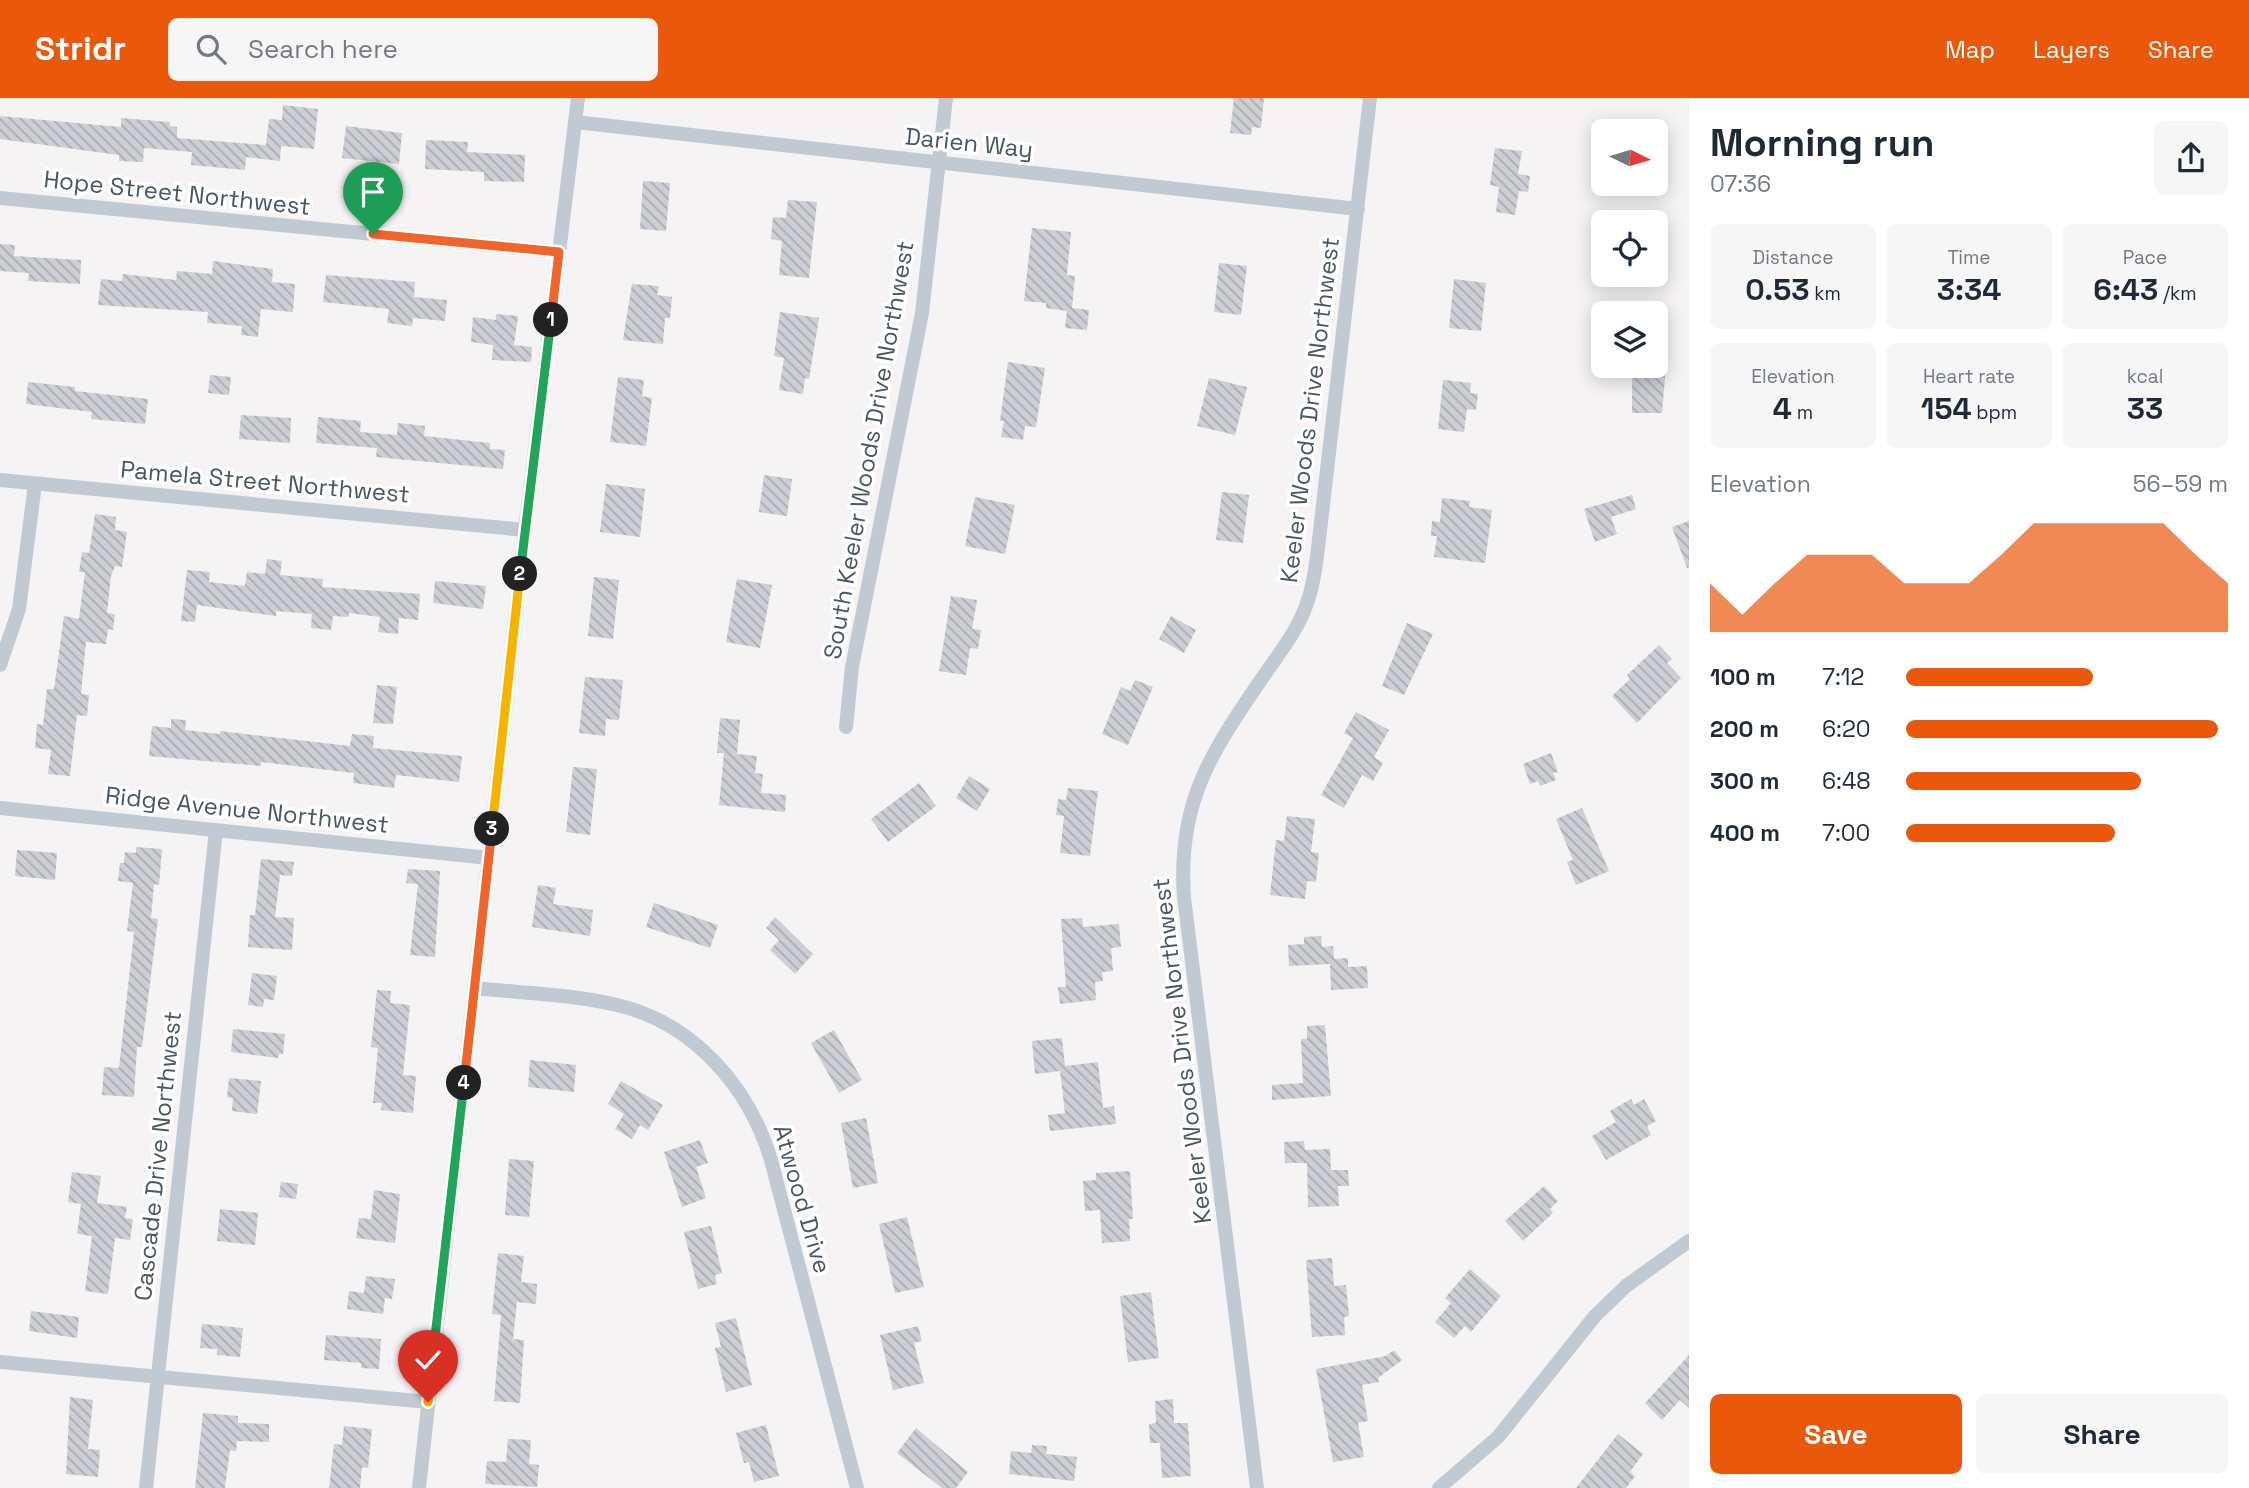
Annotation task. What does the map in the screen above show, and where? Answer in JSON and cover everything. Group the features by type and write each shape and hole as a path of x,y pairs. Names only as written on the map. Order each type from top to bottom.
{"street":[{"path":"419,1488 525,530 578,98"},
{"name":"South Keeler Woods Drive Northwest","path":"846,727 852,667 922,313 946,98"},
{"name":"Keeler Woods Drive Northwest","path":"1257,1488 1184,897 1183,845 1190,807 1205,766 1232,720 1290,638 1308,601 1318,548 1370,98"},
{"name":"Darien Way","path":"575,122 1358,209"},
{"name":"Hope Street Northwest","path":"0,198 559,252"},
{"name":"Pamela Street Northwest","path":"0,480 525,530"},
{"path":"0,665 19,610 35,484"},
{"name":"Ridge Avenue Northwest","path":"0,808 489,858"},
{"name":"Cascade Drive Northwest","path":"146,1488 216,830"},
{"name":"Atwood Drive","path":"474,988 597,1001 641,1013 687,1037 734,1083 765,1138 772,1160 857,1488"},
{"path":"1439,1488 1498,1437 1595,1316 1626,1286 1689,1241"},
{"path":"0,1362 428,1402"}],"building":[{"path":"1234,98 1264,98 1261,128 1252,127 1251,135 1230,133"},
{"path":"283,105 318,109 314,149 281,146 280,161 246,157 245,170 191,165 192,152 144,148 143,162 119,161 119,155 0,139 0,116 121,127 121,118 170,122 170,126 177,127 177,138 266,145 269,119 282,120"},
{"path":"346,126 402,133 399,164 342,158"},
{"path":"426,140 468,142 467,152 525,155 524,182 484,181 484,172 425,169"},
{"path":"1495,148 1522,151 1518,174 1530,176 1528,192 1519,191 1515,215 1496,212 1499,187 1490,185"},
{"path":"643,181 670,183 666,231 640,229"},
{"path":"788,200 817,202 809,278 779,275 782,241 771,239 773,217 786,218"},
{"path":"1032,228 1071,232 1067,275 1075,276 1072,308 1089,310 1087,330 1065,328 1067,311 1046,308 1046,303 1024,301"},
{"path":"0,244 15,245 14,256 81,260 80,284 28,281 29,273 0,271"},
{"path":"213,261 273,269 272,282 295,284 293,312 261,309 258,337 241,335 242,326 207,323 208,312 98,305 101,279 122,281 123,274 176,280 177,271 212,274"},
{"path":"1219,263 1247,266 1241,315 1214,312"},
{"path":"326,275 415,282 414,297 447,300 445,321 413,318 412,326 387,323 389,309 323,302"},
{"path":"1454,279 1486,283 1481,331 1449,328"},
{"path":"632,284 659,286 657,295 672,297 670,318 665,318 663,344 623,340"},
{"path":"780,312 819,318 809,379 805,378 803,394 779,390 784,358 774,356"},
{"path":"496,314 518,316 514,345 532,347 531,362 492,360 493,345 471,342 473,317 496,320"},
{"path":"1008,362 1045,368 1036,427 1025,426 1023,440 1001,437 1004,421 1000,421"},
{"path":"210,375 231,377 229,395 208,393"},
{"path":"618,377 644,380 642,396 652,398 646,446 610,442"},
{"path":"1209,378 1247,387 1235,435 1197,426"},
{"path":"1632,378 1665,378 1662,413 1632,413"},
{"path":"1443,380 1471,383 1470,393 1478,394 1476,410 1467,409 1464,432 1438,429"},
{"path":"28,382 75,387 75,391 148,399 145,424 91,419 92,412 26,404"},
{"path":"241,415 291,418 290,443 239,439"},
{"path":"318,417 361,421 360,432 397,435 398,423 425,426 424,436 490,443 490,449 505,450 503,469 376,457 377,448 316,443"},
{"path":"764,475 792,479 787,516 759,512"},
{"path":"606,484 645,489 640,537 600,532"},
{"path":"1222,492 1249,495 1243,543 1216,540"},
{"path":"1632,495 1636,509 1611,517 1617,534 1595,542 1584,509"},
{"path":"975,497 1015,505 1005,554 965,546"},
{"path":"1442,498 1470,501 1469,507 1492,510 1485,563 1434,557 1437,536 1431,536 1432,521 1440,522"},
{"path":"95,514 116,517 115,530 127,532 122,567 115,566 111,576 107,613 115,614 113,630 108,629 106,644 86,642 81,694 89,695 87,716 77,715 70,776 48,774 51,750 35,748 37,724 43,725 47,689 54,689 64,616 79,619 85,572 79,572 82,552 89,553"},
{"path":"1689,521 1689,568 1687,568 1672,527"},
{"path":"267,559 282,561 280,575 323,579 322,587 420,594 418,620 399,618 398,634 378,632 380,617 349,613 348,617 333,616 331,630 311,628 312,614 276,611 276,616 197,605 195,622 181,621 187,570 210,572 209,582 245,586 247,572 265,574"},
{"path":"594,577 619,580 613,639 588,636"},
{"path":"737,579 772,585 760,648 726,642"},
{"path":"435,581 486,586 483,609 433,603"},
{"path":"951,596 977,600 972,629 981,630 978,649 970,648 966,675 939,671"},
{"path":"1171,616 1196,630 1184,653 1159,639"},
{"path":"1407,623 1433,634 1404,695 1382,686"},
{"path":"1659,645 1672,659 1667,663 1681,678 1637,723 1612,696 1630,679 1627,675"},
{"path":"585,677 623,680 619,720 606,719 605,736 579,733"},
{"path":"1135,680 1153,687 1128,745 1102,734 1121,687 1130,691"},
{"path":"377,685 397,687 393,724 373,723"},
{"path":"1356,712 1389,730 1374,757 1383,763 1373,781 1362,775 1344,808 1321,795 1353,738 1344,733"},
{"path":"720,718 740,720 737,754 757,756 755,773 763,774 761,793 786,795 785,812 719,805 724,753 717,753"},
{"path":"171,719 186,720 185,730 220,734 220,731 350,746 352,734 374,736 373,748 462,756 459,782 396,775 394,788 353,783 354,773 261,762 261,766 149,756 152,726 171,728"},
{"path":"1551,753 1558,772 1553,773 1556,780 1540,786 1538,781 1530,784 1523,764"},
{"path":"573,767 597,769 590,835 566,832"},
{"path":"969,776 990,789 977,811 956,798"},
{"path":"919,783 936,806 888,842 871,819"},
{"path":"1068,788 1098,791 1090,856 1060,853 1064,816 1056,815 1058,799 1066,800"},
{"path":"1582,808 1609,871 1576,885 1567,862 1573,860 1556,819"},
{"path":"1287,816 1315,819 1311,852 1319,853 1316,882 1307,881 1305,899 1270,895 1276,840 1284,841"},
{"path":"136,847 162,849 159,885 154,884 151,918 158,919 142,1047 137,1047 134,1097 102,1095 104,1067 119,1068 134,932 127,931 133,883 118,881 120,863 124,863 125,852 136,853"},
{"path":"17,850 57,853 55,880 15,876"},
{"path":"261,859 294,862 292,876 280,875 275,917 294,918 292,950 248,947 250,915 255,915"},
{"path":"408,869 440,871 435,957 410,955 418,884 406,883"},
{"path":"538,885 556,888 553,904 593,910 590,936 532,927"},
{"path":"654,903 718,925 710,948 646,927"},
{"path":"775,917 813,954 795,974 770,950 779,940 766,928"},
{"path":"1082,918 1083,927 1119,924 1121,947 1111,948 1113,971 1102,972 1103,981 1095,982 1096,1000 1060,1004 1058,987 1066,987 1061,919"},
{"path":"1321,936 1322,947 1333,946 1334,959 1348,958 1348,967 1367,966 1368,988 1331,990 1330,964 1289,966 1288,945 1304,944 1304,937"},
{"path":"252,973 277,976 274,1000 264,999 263,1007 248,1005"},
{"path":"377,990 391,991 390,1003 410,1005 403,1075 416,1076 413,1113 381,1110 382,1103 373,1103 378,1048 371,1047"},
{"path":"1325,1025 1331,1096 1272,1100 1272,1085 1303,1083 1301,1039 1307,1039 1307,1026"},
{"path":"233,1029 285,1034 283,1054 279,1054 278,1058 231,1052"},
{"path":"834,1030 862,1080 839,1093 811,1043"},
{"path":"1062,1038 1065,1066 1098,1062 1103,1108 1114,1106 1116,1124 1050,1131 1048,1115 1065,1113 1060,1071 1035,1074 1032,1041"},
{"path":"530,1060 576,1065 574,1092 528,1087"},
{"path":"229,1078 261,1081 257,1114 232,1111 233,1098 227,1097"},
{"path":"621,1081 663,1105 648,1130 640,1125 632,1139 615,1129 624,1114 608,1104"},
{"path":"1631,1099 1634,1105 1644,1099 1656,1121 1647,1126 1651,1135 1606,1160 1592,1136 1616,1122 1610,1111"},
{"path":"866,1118 878,1183 853,1188 841,1123"},
{"path":"700,1140 708,1163 696,1167 706,1198 682,1207 664,1152"},
{"path":"1304,1141 1305,1150 1330,1149 1331,1170 1348,1170 1349,1186 1338,1186 1339,1206 1308,1207 1307,1163 1285,1163 1284,1142"},
{"path":"509,1159 534,1161 529,1217 505,1215"},
{"path":"1130,1171 1133,1219 1129,1219 1130,1241 1102,1243 1100,1210 1085,1211 1083,1181 1096,1180 1096,1173"},
{"path":"72,1172 101,1176 97,1203 127,1207 125,1218 133,1219 130,1240 115,1238 108,1294 85,1291 92,1236 77,1234 81,1204 68,1202"},
{"path":"281,1182 298,1184 296,1199 279,1197"},
{"path":"1544,1186 1558,1201 1550,1209 1553,1213 1523,1241 1505,1221"},
{"path":"374,1190 400,1194 395,1243 356,1238 359,1218 371,1219"},
{"path":"220,1209 258,1213 255,1245 217,1241"},
{"path":"907,1217 924,1287 895,1293 879,1224"},
{"path":"711,1226 722,1273 715,1275 717,1284 698,1289 684,1232"},
{"path":"498,1253 524,1256 521,1282 537,1284 536,1304 517,1302 513,1339 524,1340 520,1403 494,1401 501,1315 492,1314"},
{"path":"1332,1258 1334,1286 1346,1285 1349,1316 1344,1317 1345,1335 1312,1337 1306,1260"},
{"path":"1470,1269 1501,1296 1471,1332 1465,1326 1454,1338 1435,1322 1451,1303 1445,1298"},
{"path":"366,1276 395,1279 392,1299 385,1298 383,1314 347,1309 349,1291 364,1293"},
{"path":"1151,1292 1159,1358 1128,1362 1120,1296"},
{"path":"31,1311 79,1317 77,1338 29,1331"},
{"path":"736,1318 752,1385 726,1392 715,1348 721,1347 715,1323"},
{"path":"202,1324 243,1328 240,1357 217,1355 217,1349 200,1348"},
{"path":"918,1326 922,1341 914,1343 924,1383 893,1390 880,1335"},
{"path":"326,1335 381,1339 379,1369 361,1368 361,1363 324,1360"},
{"path":"1394,1350 1402,1360 1378,1378 1379,1382 1362,1385 1368,1421 1358,1423 1364,1457 1333,1462 1316,1369 1386,1356"},
{"path":"1689,1355 1689,1408 1680,1400 1662,1420 1645,1403"},
{"path":"70,1397 93,1400 88,1449 100,1450 98,1477 66,1474"},
{"path":"1173,1399 1174,1423 1188,1423 1191,1476 1162,1478 1160,1443 1150,1443 1149,1424 1156,1423 1155,1401"},
{"path":"203,1413 238,1416 238,1423 269,1424 269,1442 237,1441 236,1451 230,1450 225,1488 195,1488"},
{"path":"766,1425 779,1476 754,1482 749,1462 744,1463 736,1433"},
{"path":"344,1426 372,1429 368,1468 362,1467 360,1488 329,1488 334,1444 342,1445"},
{"path":"916,1428 968,1472 956,1488 942,1488 897,1453"},
{"path":"1618,1434 1643,1454 1630,1472 1635,1476 1626,1488 1576,1488"},
{"path":"508,1439 531,1440 529,1464 539,1465 537,1487 485,1484 487,1461 506,1462"},
{"path":"1032,1445 1047,1446 1046,1454 1077,1457 1074,1481 1009,1474 1011,1451 1031,1453"}],"route":[{"path":"373,234 559,252 525,530 428,1402"}]}
